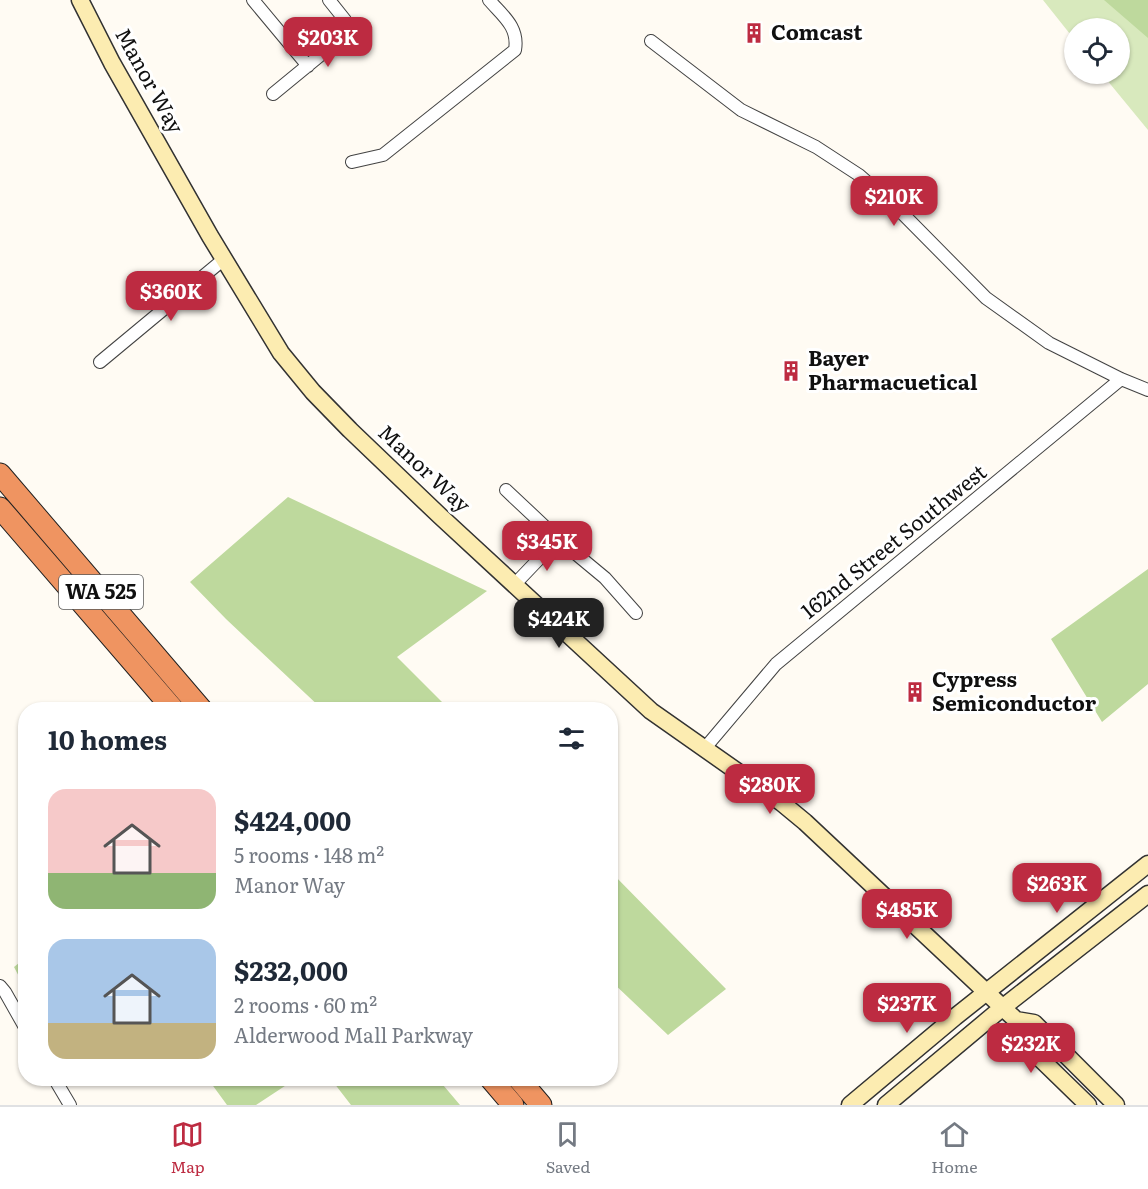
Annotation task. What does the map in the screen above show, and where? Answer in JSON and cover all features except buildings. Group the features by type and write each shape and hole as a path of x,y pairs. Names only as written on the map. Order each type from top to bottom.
{"highway":[{"name":"WA 525","path":"0,474 195,702"},
{"name":"WA 525","path":"0,508 167,702"},
{"path":"497,1086 513,1105"},
{"path":"525,1086 541,1105"}],"street":[{"name":"Manor Way","path":"80,0 112,63 224,259 281,353 313,392 514,585 651,711 782,803 822,836 1016,1020"},
{"path":"254,0 308,66"},
{"path":"273,94 340,39 344,31 345,20 329,0"},
{"path":"352,162 383,155 515,50 517,38 513,28 489,0"},
{"path":"651,41 741,110 816,147 859,175 901,212 986,298 1049,343 1148,390"},
{"path":"100,362 224,259"},
{"name":"162nd Street Southwest","path":"705,748 776,664 1121,379"},
{"path":"506,490 558,540 605,578 636,613"},
{"path":"514,585 558,540"},
{"path":"850,1105 1148,864"},
{"path":"886,1105 1002,1008 1148,894"},
{"path":"0,986 18,1015"},
{"path":"1089,1105 1018,1038 1016,1020 1034,1023 1116,1105"},
{"path":"59,1086 70,1105"}],"green space":[{"path":"1043,0 1148,0 1148,130 1110,84 1130,84 1130,18 1064,18 1064,26"},
{"path":"1104,0 1148,0 1148,38 1130,22 1130,18 1125,18"},
{"path":"288,497 487,591 397,657 442,702 315,702 190,582"},
{"path":"1148,569 1148,684 1102,722 1051,639"},
{"path":"618,879 726,989 668,1035 618,988"},
{"path":"213,1086 285,1086 256,1105 227,1105"},
{"path":"336,1086 444,1086 460,1105 351,1105"}],"place":[{"name":"Comcast","path":"754,33"},
{"name":"Bayer Pharmacuetical","path":"791,371"},
{"name":"Cypress Semiconductor","path":"915,692"}]}
